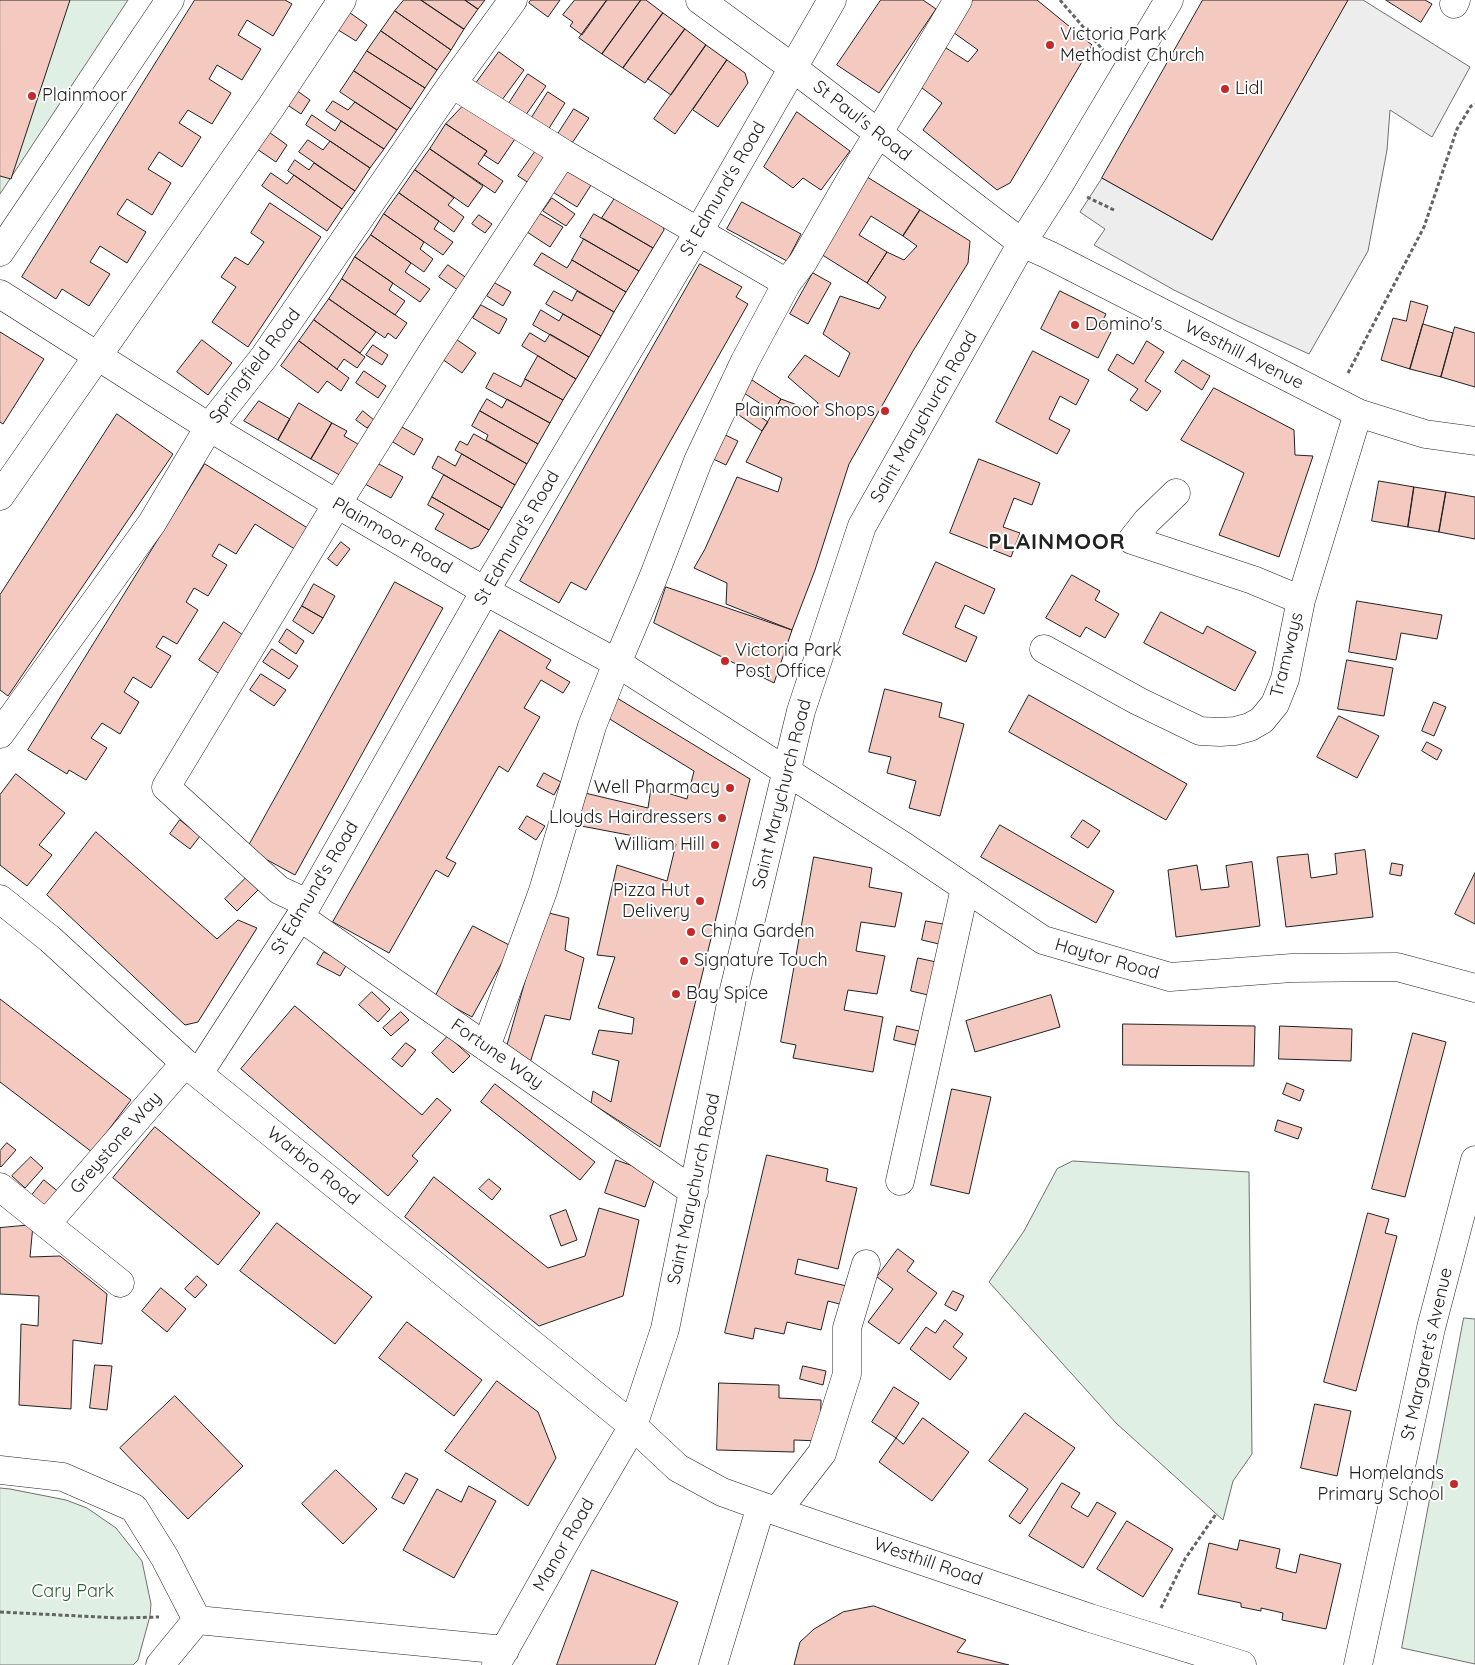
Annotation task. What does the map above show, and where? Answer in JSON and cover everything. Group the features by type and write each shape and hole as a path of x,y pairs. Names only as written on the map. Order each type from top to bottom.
{"street":[{"path":"0,252 170,0"},
{"path":"0,496 271,107 342,0"},
{"name":"Springfield Road","path":"4,720 152,523 209,427 264,357 452,84 513,0"},
{"name":"St Paul's Road","path":"700,0 793,68 1022,244"},
{"name":"St Edmund's Road","path":"192,1068 304,910 485,591 699,231 832,0"},
{"path":"486,1047 543,891 592,726 653,578 698,461 745,361 787,283 803,262 958,0"},
{"name":"Saint Marychurch Road","path":"633,1426 665,1329 733,994 801,711 862,526 1022,244 1169,0"},
{"path":"452,84 563,153 787,283"},
{"path":"336,504 433,351 563,153"},
{"name":"Westhill Avenue","path":"1022,244 1049,254 1358,413 1425,434 1475,441"},
{"name":"Plainmoor Road","path":"0,294 209,427 485,591 617,663 787,772"},
{"name":"Tramways","path":"1044,649 1138,701 1200,731 1235,731 1250,727 1262,720 1275,704 1284,679 1301,600 1358,413"},
{"path":"1176,493 1147,521 1132,540 1253,580 1301,600"},
{"name":"Fortune Way","path":"336,504 166,787 279,890 304,910 486,1047 694,1192"},
{"name":"Haytor Road","path":"787,772 1043,940 1170,977 1292,968 1397,967 1475,988"},
{"path":"900,1181 965,888"},
{"name":"Warbro Road","path":"0,899 50,939 192,1068 633,1426"},
{"name":"Greystone Way","path":"46,1223 192,1068"},
{"name":"St Margaret's Avenue","path":"1358,1665 1431,1328 1475,1160"},
{"path":"0,1187 120,1283"},
{"path":"713,1665 769,1509 822,1453 847,1374 847,1328 866,1264"},
{"name":"Westhill Road","path":"633,1426 678,1468 722,1492 1090,1618 1242,1665"},
{"name":"Manor Road","path":"501,1658 569,1535 633,1426"},
{"path":"0,1470 63,1476 134,1508 165,1558 197,1620"},
{"path":"197,1620 501,1658"},
{"path":"160,1665 197,1620"}],"path":[{"path":"1060,0 1124,75"},
{"path":"1334,400 1424,227 1457,129 1471,106 1475,104"},
{"path":"1147,1636 1185,1559 1216,1514"},
{"path":"0,1612 119,1618 150,1616 197,1620"}],"green space":[{"name":"Plainmoor","path":"0,0 128,0 0,194"},
{"path":"1073,1161 1249,1172 1252,1454 1233,1481 1223,1520 1116,1423 989,1282 1024,1231 1057,1169"},
{"name":"Homelands Primary School","path":"1464,1318 1475,1319 1475,1664 1402,1648"},
{"name":"Cary Park","path":"0,1488 66,1500 87,1508 116,1528 142,1561 151,1604 150,1616 138,1660 133,1665 0,1665"}],"shaded area":[{"path":"1348,0 1363,0 1470,67 1432,137 1390,110 1387,150 1368,251 1309,354 1174,290 1094,245 1105,229 1080,212 1102,178 1212,240"}],"building":[{"path":"0,0 70,0 11,179 0,176"},
{"path":"195,0 285,0 292,4 273,36 247,20 238,35 261,49 242,80 217,65 209,79 231,93 212,124 188,110 179,123 201,137 182,167 159,152 148,169 171,183 152,215 127,199 117,214 146,232 127,263 100,246 90,262 110,274 89,306 62,289 56,299 22,277"},
{"path":"404,0 421,0 464,29 451,50 395,11"},
{"path":"421,0 465,0 478,9 464,29"},
{"path":"465,0 485,0 478,9"},
{"path":"531,0 560,0 548,17 529,3"},
{"path":"575,0 607,0 582,35 570,26 573,22 563,15"},
{"path":"607,0 641,0 602,54 579,38"},
{"path":"641,0 646,0 663,13 623,68 602,54"},
{"path":"881,0 923,0 936,9 879,93 837,65"},
{"path":"970,0 1037,0 1092,45 1010,183 997,190 923,130 942,103 918,85 943,46 968,62 978,50 950,30"},
{"name":"Lidl","path":"1203,0 1348,0 1212,240 1102,178"},
{"path":"1386,0 1425,0 1432,4 1421,22"},
{"path":"346,10 367,25 356,41 335,28"},
{"path":"395,11 451,50 437,70 381,31"},
{"path":"663,13 685,29 645,83 623,68"},
{"path":"685,29 706,45 671,95 648,79"},
{"path":"381,31 437,70 425,88 367,51"},
{"path":"706,45 727,60 675,134 654,119"},
{"path":"367,51 425,88 411,109 354,71"},
{"path":"499,52 524,70 499,104 474,86"},
{"path":"727,60 745,73 748,83 718,127 693,110"},
{"path":"354,71 411,109 397,130 340,92"},
{"path":"528,74 546,86 523,119 506,108"},
{"path":"296,90 310,100 301,114 286,104"},
{"path":"548,92 565,103 546,133 529,122"},
{"path":"333,101 348,110 355,102 397,130 384,149 326,111"},
{"path":"463,106 517,136 498,164 484,155 487,151 446,124"},
{"path":"574,109 589,118 570,146 556,137"},
{"path":"797,112 850,151 821,190 803,178 793,188 764,167"},
{"path":"312,115 335,131 341,121 384,149 370,168 306,125"},
{"path":"446,124 487,151 478,164 503,181 495,193 430,149"},
{"path":"266,130 287,145 276,162 254,147"},
{"path":"308,140 323,150 330,141 370,168 355,191 299,152"},
{"path":"430,149 483,186 468,207 415,170"},
{"path":"537,149 552,160 535,187 518,176"},
{"path":"295,160 309,170 314,163 355,191 342,209 288,171"},
{"path":"567,166 593,182 577,207 551,191"},
{"path":"415,170 454,198 448,205 464,217 454,232 399,193"},
{"path":"271,173 287,184 294,175 342,209 327,231 262,186"},
{"path":"864,175 920,210 903,236 871,216 859,235 887,252 867,283 816,251"},
{"path":"399,193 439,221 434,229 453,242 443,255 384,214"},
{"path":"617,195 662,220 664,230 653,248 602,218"},
{"path":"552,198 575,214 566,226 543,211"},
{"path":"742,202 801,234 787,261 727,229"},
{"path":"270,203 321,237 248,347 212,322 236,287 221,277 235,257 248,265 264,242 251,233"},
{"path":"920,210 970,241 968,263 913,351 849,464 815,570 792,630 726,604 727,583 694,568 705,549 737,477 778,492 782,478 746,462 781,399 816,412 818,403 788,377 805,355 839,377 850,353 823,334 840,296 879,309 886,297 867,283 887,252 904,260 917,246 903,236"},
{"path":"539,213 563,227 550,247 527,232"},
{"path":"384,214 424,242 420,249 433,259 424,272 371,235"},
{"path":"594,214 653,248 639,271 580,237"},
{"path":"479,215 492,224 485,233 472,224"},
{"path":"371,235 411,263 405,272 430,289 420,302 355,257"},
{"path":"584,239 639,271 626,292 572,260"},
{"path":"542,253 567,268 572,260 626,292 614,312 534,265"},
{"path":"355,257 393,283 389,290 405,301 395,315 342,279"},
{"path":"700,264 742,287 736,297 748,304 586,590 571,582 559,603 520,581"},
{"path":"448,265 471,281 462,293 439,277"},
{"path":"813,273 831,283 808,324 790,314"},
{"path":"342,279 407,323 396,339 388,333 385,338 329,299"},
{"path":"495,283 511,292 503,306 487,296"},
{"path":"554,291 572,301 577,291 614,312 601,336 546,304"},
{"name":"Domino's","path":"1060,291 1106,314 1102,322 1113,328 1098,358 1041,329"},
{"path":"329,299 376,332 360,353 314,320"},
{"path":"1411,301 1428,306 1410,369 1381,360 1393,318 1406,321"},
{"path":"481,305 507,319 499,334 473,318"},
{"path":"541,310 559,321 563,314 601,336 589,357 533,325"},
{"path":"314,320 365,357 357,368 344,359 337,369 299,341"},
{"path":"1423,324 1453,333 1441,377 1410,369"},
{"path":"1455,327 1475,333 1475,387 1441,377"},
{"path":"0,332 44,359 3,424 0,422"},
{"path":"530,333 545,342 550,334 589,357 576,379 522,346"},
{"path":"456,339 476,353 462,373 442,359"},
{"path":"202,340 232,363 208,395 177,372"},
{"path":"299,341 349,378 341,391 327,381 318,393 281,366"},
{"path":"1147,341 1164,352 1145,381 1161,391 1147,411 1130,400 1138,389 1108,370 1117,354 1133,364"},
{"path":"373,345 388,355 382,365 366,355"},
{"path":"1033,351 1089,380 1076,405 1060,396 1049,419 1070,430 1057,454 996,422"},
{"path":"538,356 576,379 563,400 525,379"},
{"path":"1183,360 1210,376 1202,390 1175,372"},
{"path":"364,371 386,386 378,398 356,383"},
{"path":"494,373 521,387 525,379 563,400 550,423 486,388"},
{"path":"752,380 781,399 773,412 744,393"},
{"path":"1214,388 1294,430 1295,455 1313,456 1279,557 1219,535 1244,473 1181,440"},
{"path":"487,399 502,408 507,399 550,423 538,444 480,411"},
{"path":"259,401 290,419 278,440 244,421"},
{"path":"299,403 332,423 311,459 278,440"},
{"path":"742,404 768,422 762,431 736,413"},
{"path":"363,411 374,420 367,428 356,420"},
{"path":"480,411 538,444 527,464 486,440 488,435 472,426"},
{"path":"117,414 173,454 8,696 0,690 0,595"},
{"path":"332,423 347,431 344,436 363,447 345,478 311,459"},
{"path":"402,427 423,439 414,455 393,442"},
{"path":"721,433 738,441 726,465 709,457"},
{"path":"474,434 527,464 515,485 455,450 460,441 467,445"},
{"path":"462,454 515,485 502,508 432,468 438,456 455,466"},
{"path":"979,459 1040,483 1032,505 1014,498 1003,527 1020,533 1011,557 950,533"},
{"path":"377,463 403,477 391,498 365,484"},
{"path":"205,464 314,532 301,553 255,524 236,554 219,544 212,556 227,565 208,596 194,588 186,602 198,610 177,644 163,636 156,647 171,656 151,688 133,677 124,692 139,702 120,734 102,723 91,738 107,748 86,780 69,770 67,774 28,750"},
{"path":"444,475 502,508 489,530 432,497"},
{"path":"1379,481 1414,487 1408,527 1372,521"},
{"path":"1414,487 1446,492 1439,532 1408,527"},
{"path":"1446,492 1475,497 1475,539 1439,532"},
{"path":"432,497 489,530 479,546 471,549 435,529 444,514 428,505"},
{"path":"341,542 350,549 337,566 328,559"},
{"path":"936,562 995,589 984,614 965,605 955,627 977,637 966,662 903,634"},
{"path":"1072,575 1100,591 1095,600 1119,614 1105,638 1086,627 1080,637 1046,618"},
{"path":"395,582 443,608 295,875 247,849"},
{"path":"314,584 335,596 323,618 302,606"},
{"path":"666,587 792,630 774,683 654,623"},
{"path":"1357,601 1442,615 1437,639 1401,633 1396,660 1349,652"},
{"path":"302,606 323,618 313,634 293,621"},
{"path":"1161,612 1203,634 1207,626 1256,652 1235,691 1144,643"},
{"path":"224,622 246,637 221,675 199,660"},
{"path":"287,629 304,641 296,654 279,642"},
{"path":"500,630 551,660 546,668 570,682 563,693 541,680 524,708 540,717 508,772 499,766 446,858 456,863 448,877 436,870 389,953 333,922"},
{"path":"272,649 298,666 289,679 263,662"},
{"path":"1347,660 1393,668 1384,716 1338,709"},
{"path":"261,674 286,690 274,706 250,690"},
{"path":"885,689 942,703 939,717 964,724 940,816 909,808 916,781 887,773 891,757 869,752"},
{"path":"1029,695 1187,784 1166,820 1009,732"},
{"path":"617,698 750,779 660,1147 591,1103 593,1091 611,1102 619,1061 592,1054 599,1030 632,1034 634,1018 598,1008 615,957 597,955 617,865 667,881 676,844 576,825 585,793 648,808 651,788 687,799 694,771 608,718"},
{"path":"1434,702 1446,707 1434,736 1422,731"},
{"path":"1339,716 1379,736 1357,778 1317,757"},
{"path":"1427,742 1442,750 1437,760 1422,751"},
{"path":"544,773 561,782 554,795 537,786"},
{"path":"16,774 65,813 39,845 52,855 27,886 0,865 0,795"},
{"path":"527,816 545,826 536,840 519,829"},
{"path":"180,820 200,836 190,849 170,834"},
{"path":"1083,820 1100,831 1088,848 1071,837"},
{"path":"1000,825 1114,891 1096,923 981,857"},
{"path":"96,832 217,939 238,920 257,928 198,1022 185,1025 47,895"},
{"path":"1365,850 1373,917 1286,927 1277,857 1308,854 1311,878 1337,874 1335,854"},
{"path":"814,857 872,868 869,887 902,893 895,927 861,922 856,951 885,956 877,994 848,990 844,1010 883,1017 873,1072 793,1058 796,1045 781,1042"},
{"path":"1252,862 1260,926 1176,937 1168,870 1197,865 1201,890 1229,887 1226,866"},
{"path":"1392,863 1403,865 1401,876 1390,874"},
{"path":"1475,873 1475,924 1455,914"},
{"path":"247,877 259,889 237,911 225,899"},
{"path":"545,912 569,918 565,950 584,958 570,1020 545,1015 530,1063 506,1050"},
{"path":"926,921 943,924 939,944 922,940"},
{"path":"473,926 511,946 472,1017 435,997"},
{"path":"324,952 347,964 340,976 317,964"},
{"path":"918,958 936,962 928,995 911,991"},
{"path":"372,992 390,1009 378,1022 359,1005"},
{"path":"1051,995 1060,1027 975,1052 966,1021"},
{"path":"0,999 131,1100 92,1152 0,1082"},
{"path":"295,1006 422,1115 437,1098 451,1110 412,1156 418,1161 388,1196 241,1069"},
{"path":"401,1012 409,1020 391,1036 383,1028"},
{"path":"1123,1024 1255,1026 1254,1066 1123,1065"},
{"path":"897,1026 919,1031 915,1045 894,1040"},
{"path":"1280,1026 1352,1029 1351,1061 1279,1059"},
{"path":"1413,1033 1446,1042 1405,1197 1372,1189"},
{"path":"448,1036 470,1056 453,1073 432,1053"},
{"path":"406,1043 416,1050 402,1067 392,1059"},
{"path":"1287,1083 1304,1090 1300,1101 1283,1094"},
{"path":"495,1084 595,1162 580,1180 481,1102"},
{"path":"952,1089 991,1097 969,1194 931,1185"},
{"path":"1278,1120 1302,1128 1298,1139 1275,1131"},
{"path":"155,1127 260,1213 218,1265 113,1178"},
{"path":"7,1143 16,1150 1,1167 0,1151"},
{"path":"767,1155 828,1169 826,1181 857,1188 838,1269 798,1259 795,1274 851,1287 847,1306 828,1301 821,1330 787,1322 784,1334 755,1328 753,1339 725,1333"},
{"path":"31,1157 43,1168 25,1188 12,1176"},
{"path":"616,1160 656,1174 645,1207 605,1193"},
{"path":"434,1177 548,1268 585,1256 599,1208 639,1220 623,1296 539,1326 405,1217"},
{"path":"489,1179 501,1189 492,1200 479,1189"},
{"path":"44,1180 60,1193 48,1208 32,1195"},
{"path":"566,1210 577,1240 561,1246 550,1216"},
{"path":"1368,1213 1389,1219 1385,1233 1397,1236 1356,1391 1324,1382"},
{"path":"277,1223 372,1297 335,1344 240,1271"},
{"path":"33,1225 30,1257 60,1256 107,1294 102,1344 73,1340 71,1409 19,1405 21,1324 38,1326 39,1296 0,1294 0,1228"},
{"path":"898,1249 914,1261 907,1271 937,1293 899,1344 868,1322 893,1289 877,1277"},
{"path":"197,1276 207,1285 195,1298 185,1289"},
{"path":"161,1288 186,1309 167,1332 142,1311"},
{"path":"953,1291 964,1296 956,1311 945,1305"},
{"path":"945,1320 963,1334 953,1347 967,1358 950,1380 910,1349 926,1327 935,1333"},
{"path":"407,1322 482,1380 454,1416 379,1358"},
{"path":"95,1365 112,1366 107,1410 90,1408"},
{"path":"803,1366 826,1371 823,1385 800,1379"},
{"path":"497,1381 538,1412 556,1458 528,1506 445,1451"},
{"path":"719,1383 779,1385 779,1398 821,1400 820,1441 794,1440 794,1452 717,1450"},
{"path":"894,1387 919,1403 896,1438 872,1422"},
{"path":"175,1396 243,1466 188,1519 120,1448"},
{"path":"1315,1404 1351,1411 1337,1476 1301,1468"},
{"path":"1025,1413 1075,1448 1020,1524 1009,1516 1028,1489 989,1461"},
{"path":"923,1418 969,1452 932,1501 879,1462 896,1438 903,1444"},
{"path":"336,1470 377,1509 343,1544 302,1504"},
{"path":"406,1473 418,1479 404,1504 392,1498"},
{"path":"1062,1483 1080,1493 1071,1507 1088,1517 1097,1502 1116,1513 1083,1568 1029,1536"},
{"path":"469,1486 496,1501 454,1578 403,1550 437,1489 461,1502"},
{"path":"1127,1521 1173,1549 1143,1597 1097,1569"},
{"path":"1240,1540 1280,1549 1276,1568 1296,1573 1300,1554 1341,1564 1326,1629 1282,1620 1283,1613 1261,1608 1261,1611 1241,1607 1241,1603 1198,1594 1209,1543 1237,1550"},
{"path":"592,1570 678,1602 655,1665 557,1665"},
{"path":"874,1606 966,1640 957,1652 1009,1665 794,1665 800,1642 814,1629 843,1612"}],"place":[{"name":"Victoria Park Methodist Church","path":"1050,45"},
{"name":"Lidl","path":"1225,89"},
{"name":"Plainmoor","path":"32,96"},
{"name":"Domino's","path":"1075,325"},
{"name":"Plainmoor Shops","path":"885,411"},
{"name":"Victoria Park Post Office","path":"725,661"},
{"name":"Well Pharmacy","path":"730,788"},
{"name":"Lloyds Hairdressers","path":"722,818"},
{"name":"William Hill","path":"715,845"},
{"name":"Pizza Hut Delivery","path":"700,901"},
{"name":"China Garden","path":"691,932"},
{"name":"Signature Touch","path":"684,961"},
{"name":"Bay Spice","path":"676,994"},
{"name":"Homelands Primary School","path":"1454,1484"}],"district":[{"name":"PLAINMOOR","path":"1057,542"}]}
